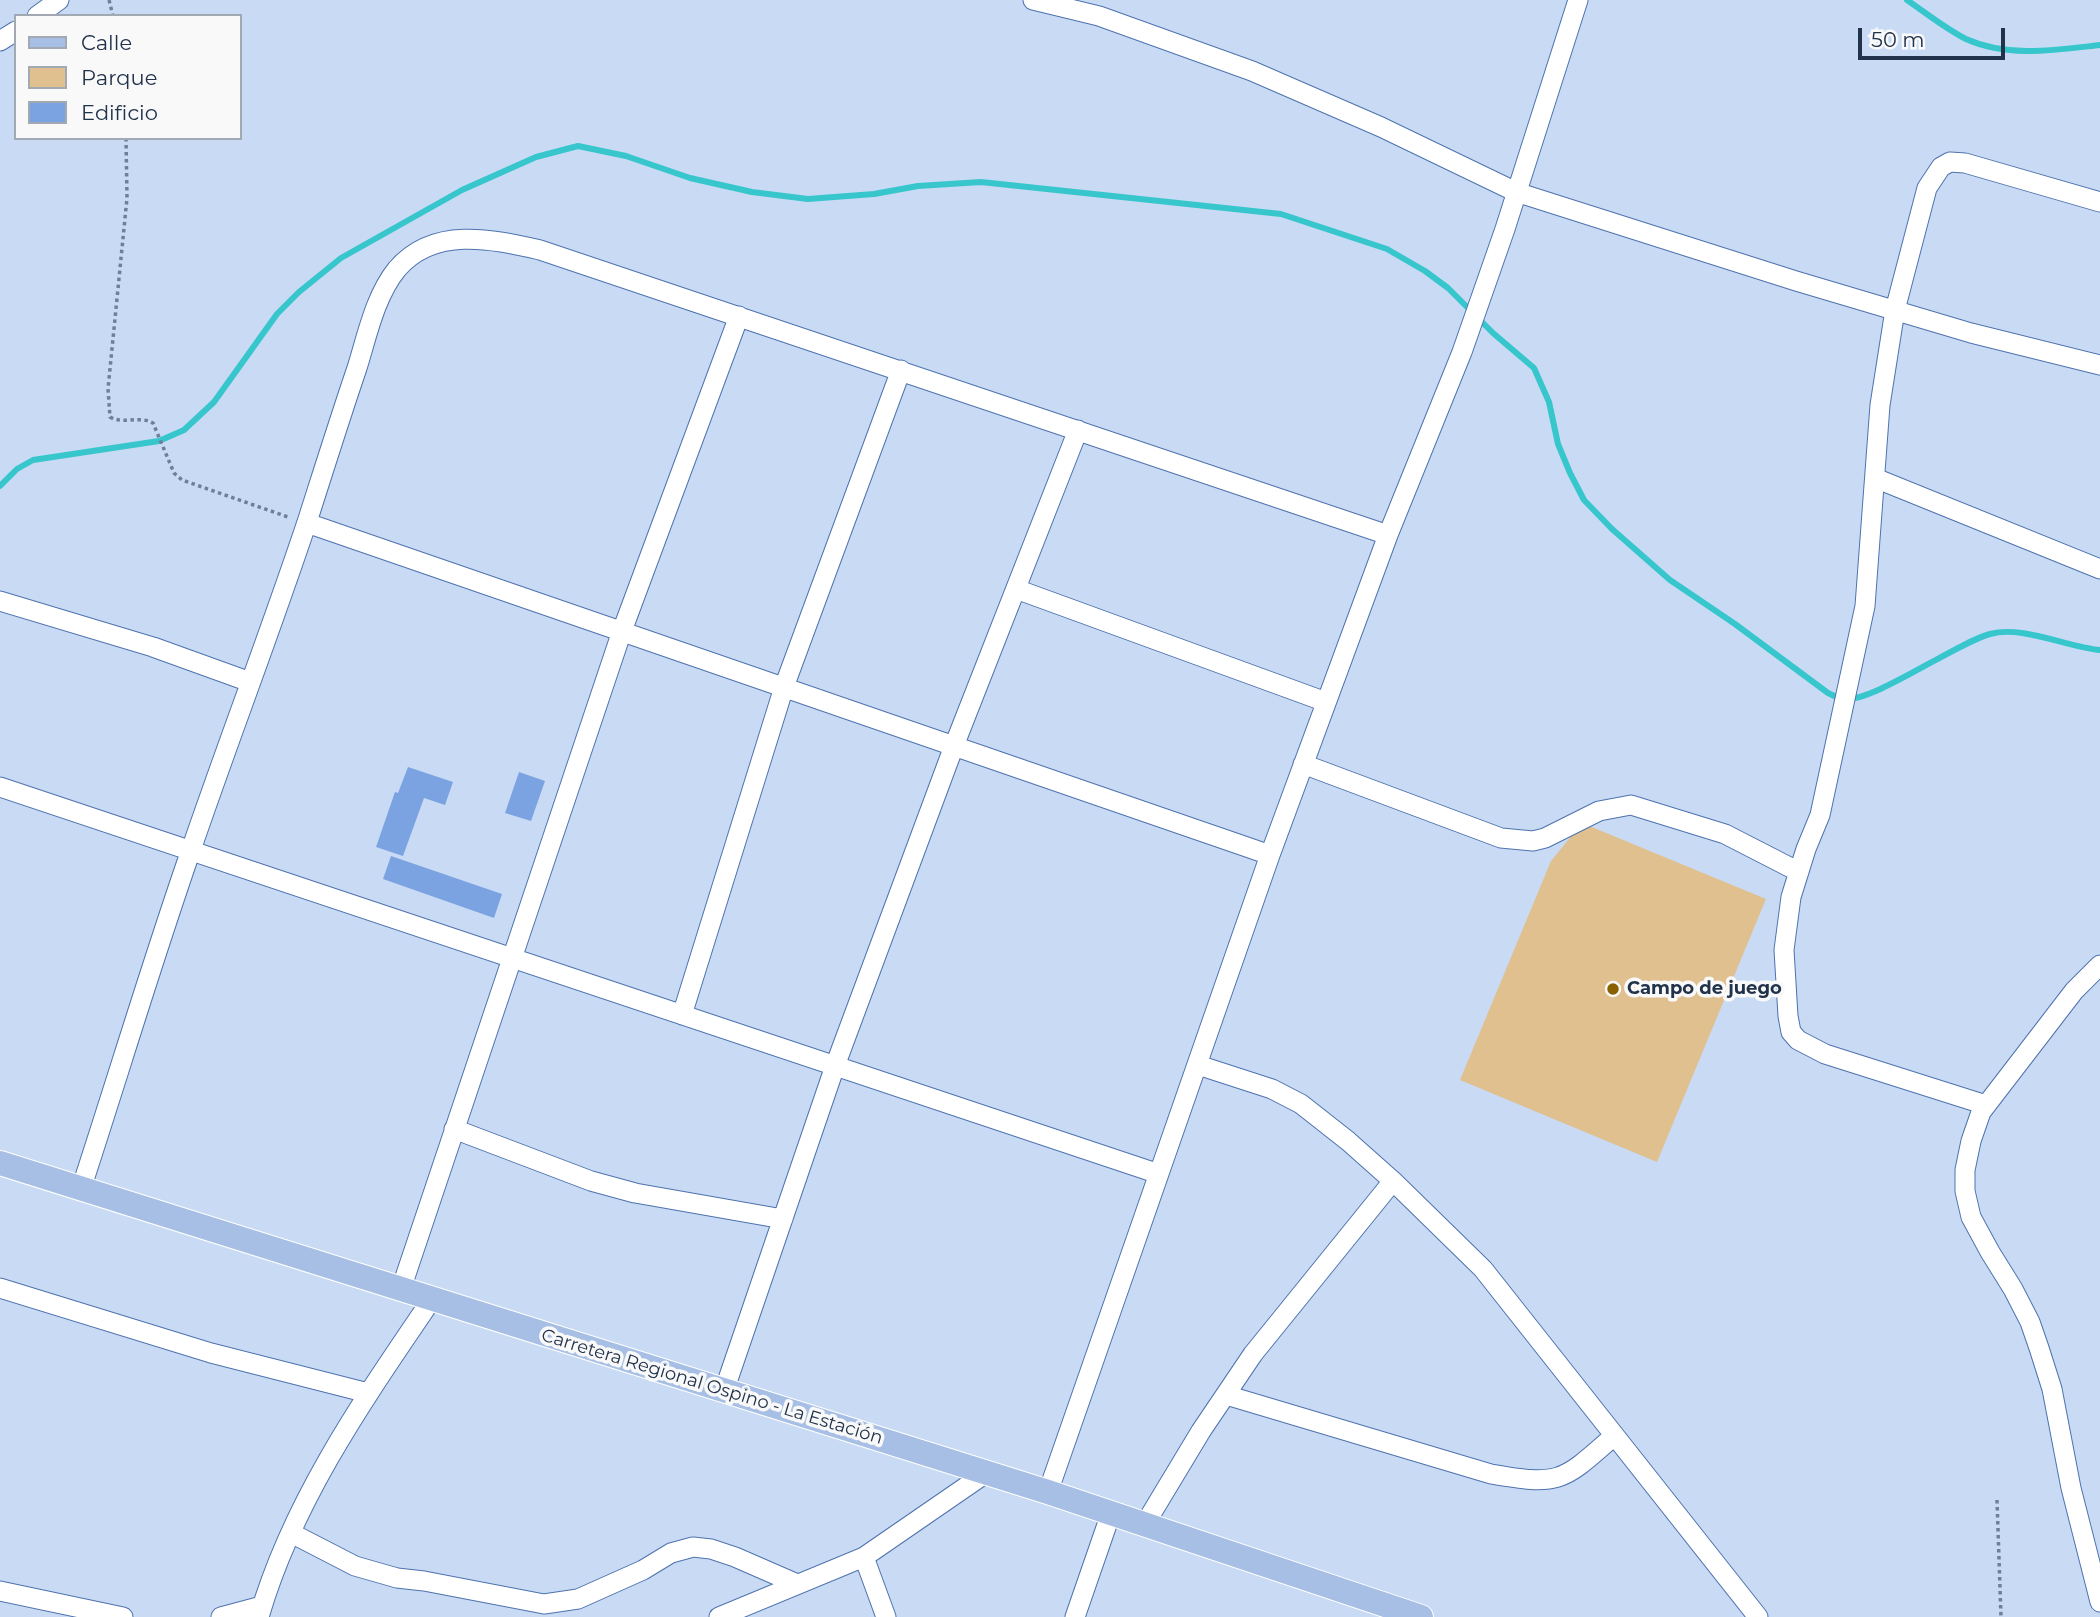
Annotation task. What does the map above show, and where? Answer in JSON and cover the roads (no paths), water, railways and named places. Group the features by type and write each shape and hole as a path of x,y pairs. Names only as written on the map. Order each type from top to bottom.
{"main road":[{"name":"Carretera Regional Ospino - La Estación","path":"0,1163 1048,1492 1421,1617"}],"street":[{"path":"40,14 59,0"},
{"path":"1033,0 1099,16 1252,71 1381,127 1516,192 1971,333 2100,365"},
{"path":"1048,1492 1303,764 1388,535 1462,352 1578,0"},
{"path":"1986,1105 1809,1047 1791,1032 1784,950 1791,897 1820,816 1865,606 1880,405 1895,310 1927,188 1941,167 1950,162 1965,163 2100,202"},
{"path":"81,1189 190,851 307,523 384,288 398,268 418,252 438,243 468,237 502,241 540,250 1388,535"},
{"path":"401,1289 622,631 739,316"},
{"path":"682,1015 784,687 901,370"},
{"path":"724,1391 835,1066 954,746 1078,430"},
{"path":"1875,478 2100,569"},
{"path":"307,523 1270,855"},
{"path":"1016,589 1326,702"},
{"path":"0,601 153,647 250,682"},
{"path":"1303,764 1501,838 1533,841 1545,838 1599,811 1631,805 1725,834 1798,872"},
{"path":"0,787 1159,1174"},
{"path":"2100,965 2074,991 1981,1112 1965,1170 1965,1191 1971,1217 2013,1289 2030,1322 2039,1348 2052,1390 2071,1488 2100,1602"},
{"path":"1198,1065 1272,1089 1301,1104 1393,1181 1483,1269 1758,1617"},
{"path":"454,1129 592,1181 635,1193 783,1219"},
{"path":"1145,1524 1253,1354 1393,1181"},
{"path":"0,1288 211,1353 368,1393"},
{"path":"221,1617 250,1611 261,1612 291,1533 323,1466 368,1393 432,1299"},
{"path":"1226,1395 1491,1474 1532,1481 1555,1479 1575,1471 1614,1436"},
{"path":"719,1617 864,1557 986,1473"},
{"path":"1075,1617 1111,1513"},
{"path":"291,1533 355,1566 397,1578 544,1604 578,1599 643,1570 671,1553 692,1547 711,1549 735,1557 797,1584"},
{"path":"864,1557 886,1617"},
{"path":"0,1591 123,1617"}],"waterway":[{"path":"1907,0 1951,31 1966,39 1998,49 2032,51 2100,45"},
{"path":"0,486 17,469 33,460 159,441 184,430 214,402 277,314 341,258 462,190 536,157 578,146 626,156 690,178 752,192 808,199 874,194 918,186 981,182 1281,214 1387,249 1448,288 1493,333 1534,368 1549,402 1558,444 1570,473 1584,500 1612,529 1670,580 1828,693 1843,699 1874,692 1990,634 2030,634 2100,650"}],"place":[{"name":"Campo de juego","path":"1613,989"}]}
